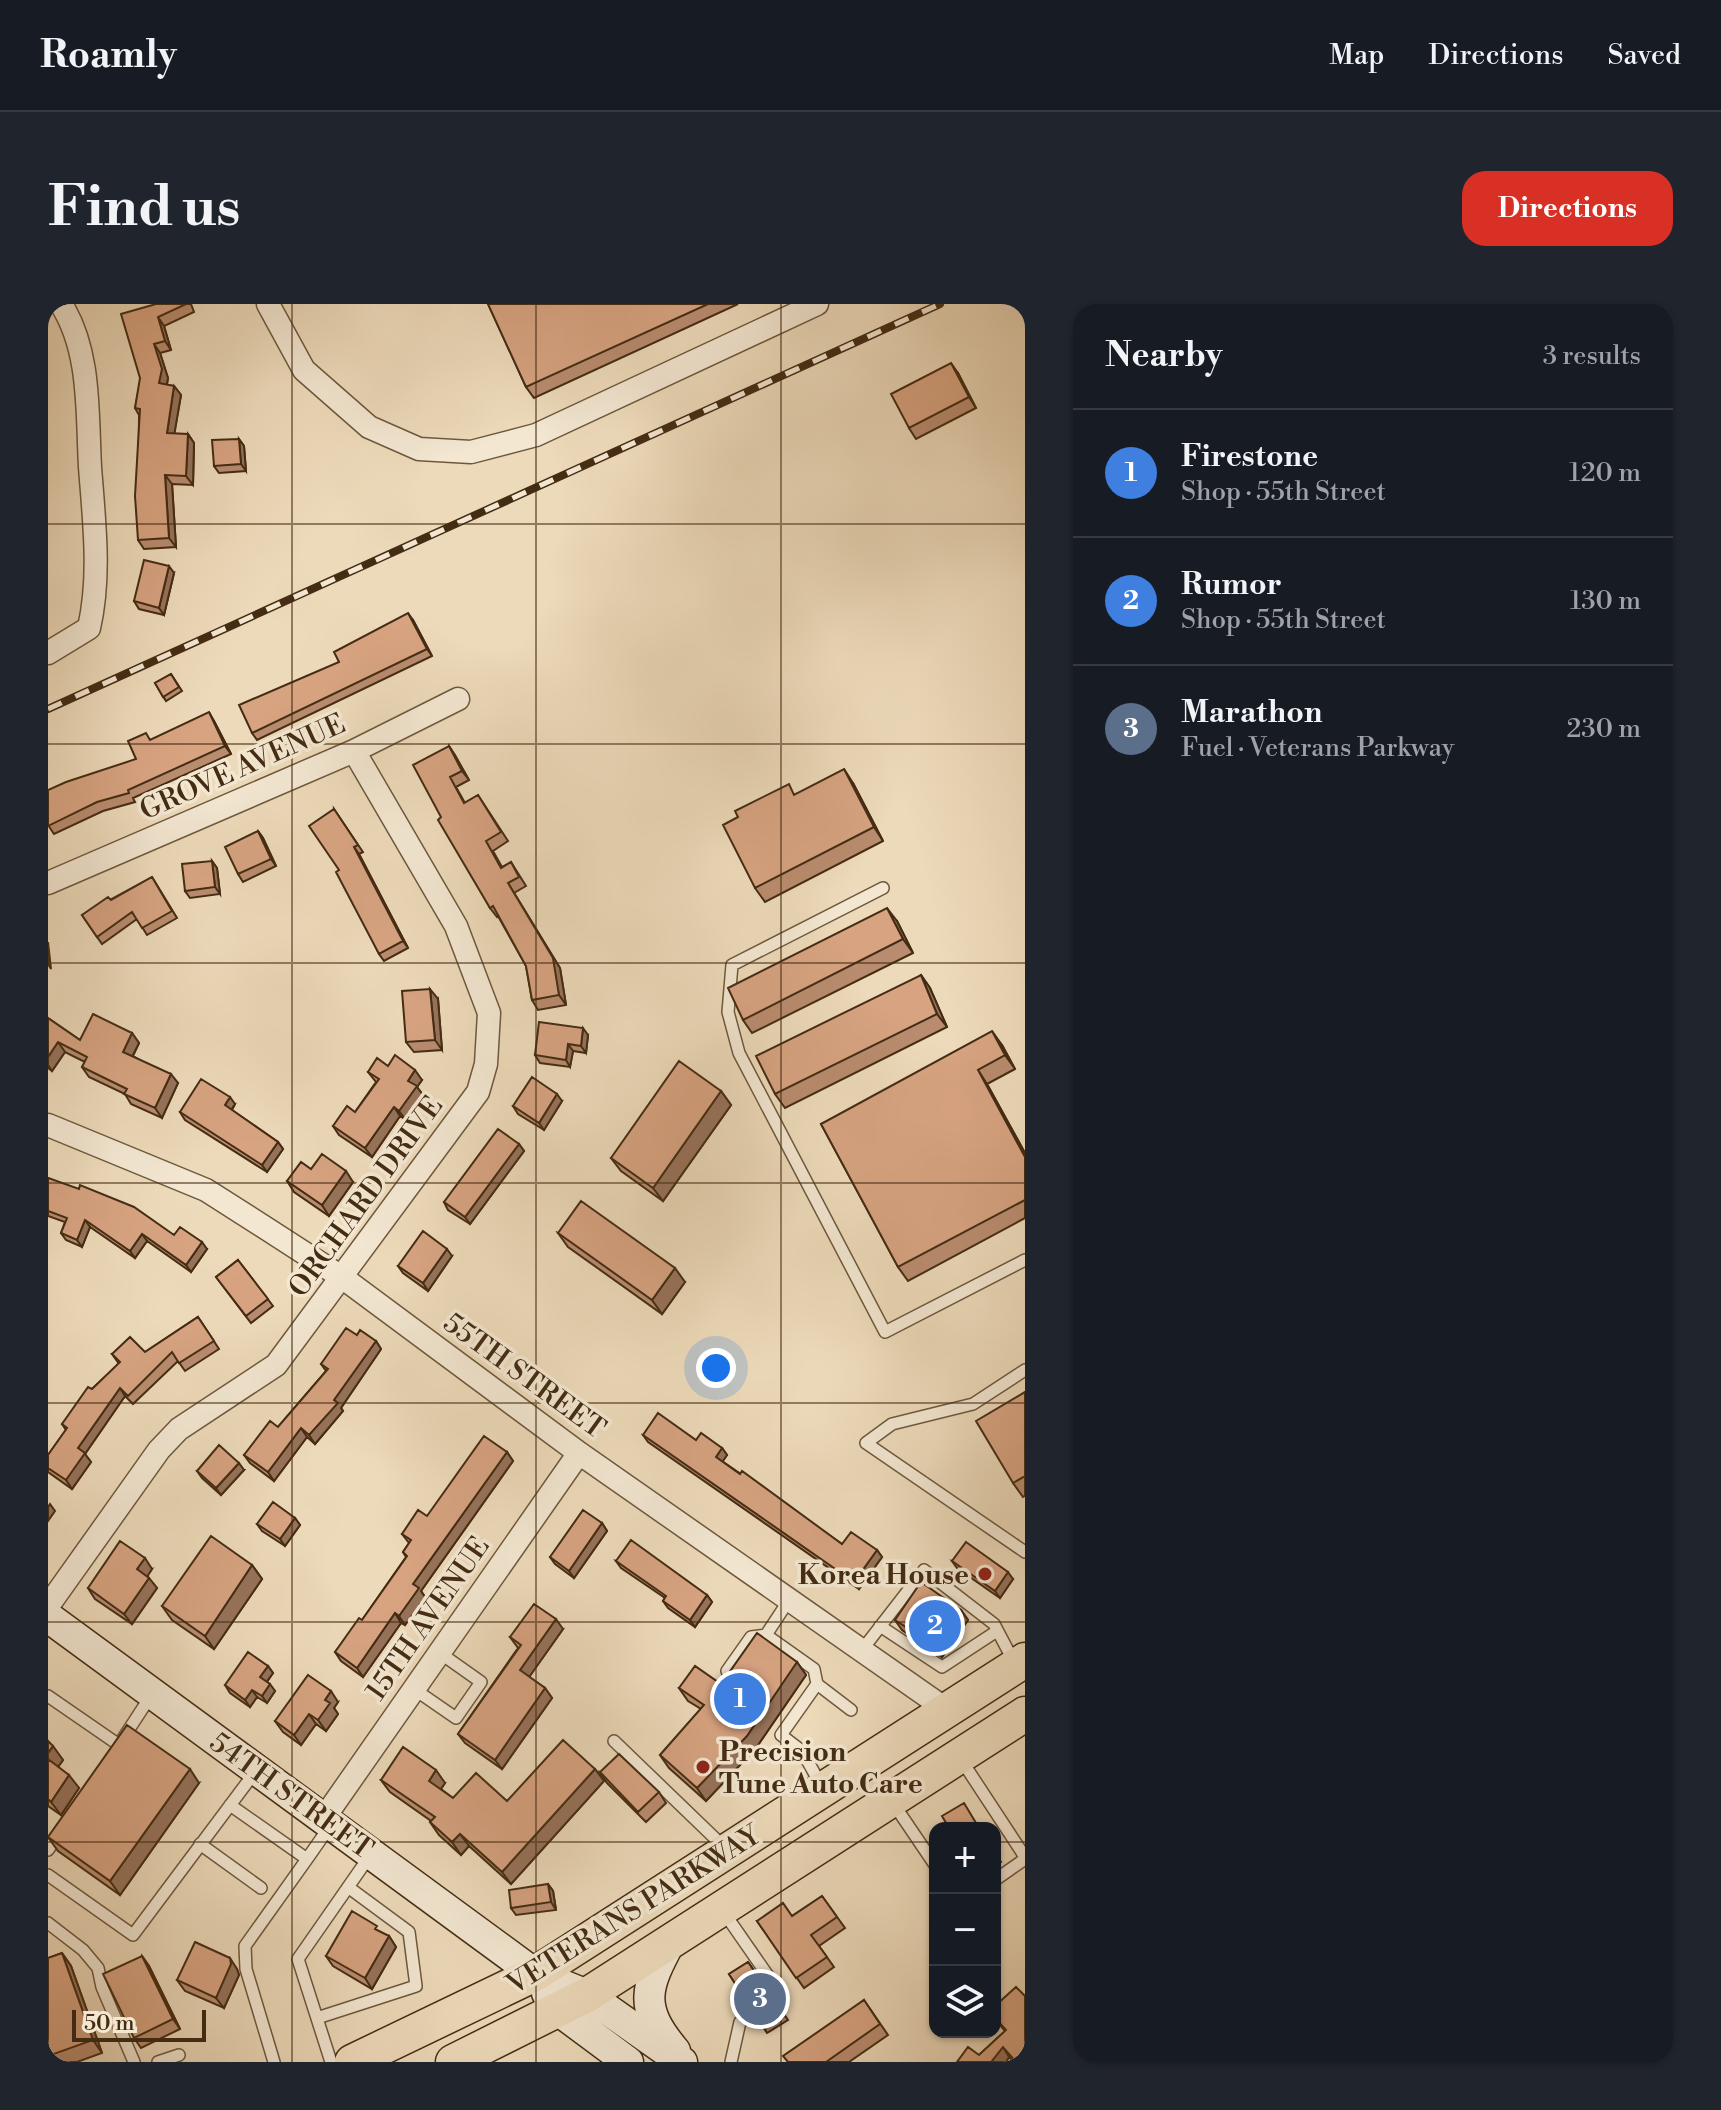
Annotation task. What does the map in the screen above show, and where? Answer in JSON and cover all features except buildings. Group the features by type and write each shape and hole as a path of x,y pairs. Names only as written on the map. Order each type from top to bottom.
{"main road":[{"name":"54TH STREET","path":"48,1617 535,1974"},
{"name":"VETERANS PARKWAY","path":"352,2062 535,1974 1020,1663"},
{"name":"VETERANS PARKWAY","path":"453,2062 572,2002 1025,1714"},
{"path":"671,1940 652,1977 648,1999 653,2022 683,2062"},
{"path":"535,1974 572,2002 683,2062"},
{"path":"572,2002 628,2062"}],"street":[{"path":"48,653 89,628 96,553 87,384 68,314 61,304"},
{"path":"268,304 304,370 369,427 419,449 471,452 536,435 817,304"},
{"name":"GROVE AVENUE","path":"48,883 354,751 458,699"},
{"name":"ORCHARD DRIVE","path":"48,1606 159,1450 179,1429 276,1365 478,1092 486,1064 489,1013 456,926 354,751"},
{"name":"55TH STREET","path":"48,1125 206,1190 343,1278 579,1453 947,1710"},
{"name":"15TH AVENUE","path":"328,1821 414,1689 579,1453"}],"lane":[{"path":"883,888 732,965 728,1012 739,1053 885,1332 1025,1260"},
{"path":"1025,1370 973,1404 892,1424 866,1443 1025,1552"},
{"path":"862,1650 924,1570 994,1624 1020,1663"},
{"path":"766,1635 789,1600"},
{"path":"880,1626 942,1667 997,1631"},
{"path":"727,1671 751,1637 766,1635 814,1669 817,1684 851,1710"},
{"path":"414,1689 456,1718 481,1682 440,1653"},
{"path":"817,1684 781,1735 802,1751 824,1789"},
{"path":"110,1758 153,1694"},
{"path":"48,1696 119,1745"},
{"path":"614,1741 729,1851"},
{"path":"959,1756 1025,1858 1001,1876"},
{"path":"48,1875 133,1935 257,1769"},
{"path":"891,1799 929,1856"},
{"path":"230,1805 307,1859"},
{"path":"274,2062 246,1969 245,1946 307,1859 328,1821"},
{"path":"48,1850 66,1823"},
{"path":"200,1844 261,1888"},
{"path":"331,2062 298,1959 372,1853"},
{"path":"317,2018 416,1986 409,1932 348,1887"},
{"path":"721,1908 782,1996 740,2022 731,2062"},
{"path":"48,1923 83,1950 98,1968 102,1987 134,2062"},
{"path":"158,2062 179,2055"}],"railway":[{"path":"48,709 940,304"}],"place":[{"name":"Korea House","path":"985,1574"},
{"name":"Rumor","path":"935,1626"},
{"name":"Firestone","path":"740,1699"},
{"name":"Precision Tune Auto Care","path":"703,1767"},
{"name":"Marathon","path":"760,1999"}]}
